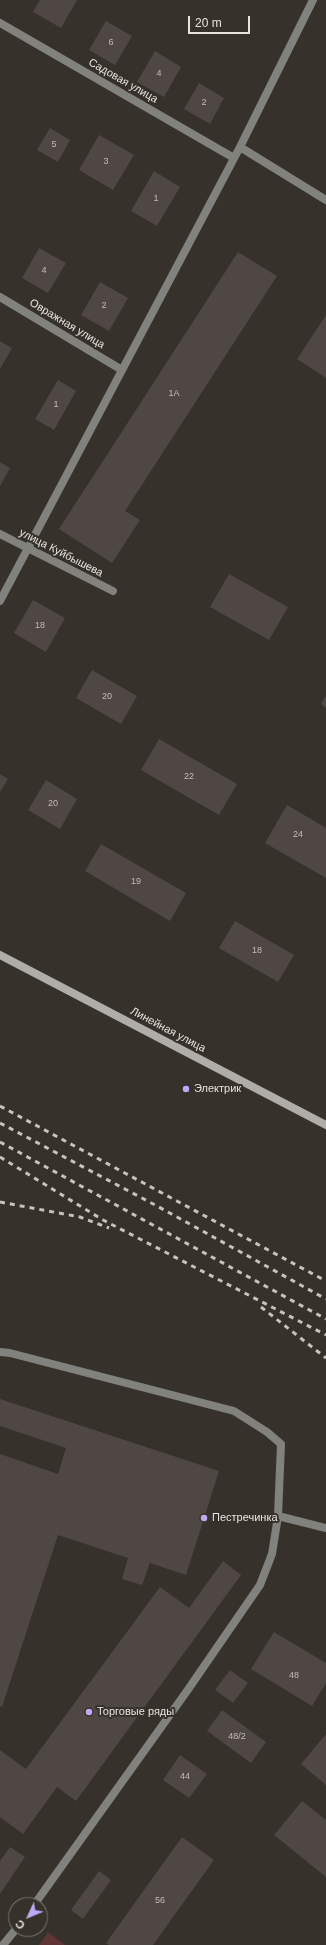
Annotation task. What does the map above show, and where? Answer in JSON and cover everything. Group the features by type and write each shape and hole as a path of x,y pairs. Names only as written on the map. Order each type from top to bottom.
{"street":[{"path":"0,601 240,147 313,0"},
{"name":"Садовая улица","path":"0,23 234,158"},
{"path":"240,147 326,200"},
{"name":"Овражная улица","path":"0,297 122,370"},
{"name":"улица Куйбышева","path":"0,534 113,591"},
{"name":"Линейная улица","path":"0,954 326,1125"},
{"path":"0,1352 10,1353 234,1411 267,1432 281,1444 278,1516 272,1554 260,1585 191,1687 40,1897"},
{"path":"278,1516 326,1528"}],"shaded area":[{"path":"48,1932 65,1945 39,1945 45,1937 48,1937"}],"building":[{"path":"40,0 77,0 61,28 33,12"},
{"path":"106,21 132,36 115,65 89,50"},
{"path":"155,51 181,67 164,97 137,82"},
{"path":"199,83 224,98 210,124 184,109"},
{"path":"50,128 70,140 58,162 37,150"},
{"path":"99,135 134,155 113,190 79,170"},
{"path":"154,171 180,187 157,226 131,211"},
{"path":"39,248 66,263 48,293 22,278"},
{"path":"238,252 277,276 125,511 140,520 112,563 59,529"},
{"path":"100,282 128,298 109,331 81,315"},
{"path":"326,315 326,378 297,359"},
{"path":"0,341 12,348 0,369"},
{"path":"58,380 76,391 54,430 35,419"},
{"path":"0,462 10,468 0,486"},
{"path":"229,574 288,607 269,640 210,607"},
{"path":"33,600 65,618 46,652 14,633"},
{"path":"92,670 137,696 121,724 76,698"},
{"path":"326,696 326,708 321,704"},
{"path":"159,739 237,784 219,815 141,770"},
{"path":"0,774 8,779 0,792"},
{"path":"46,780 77,799 60,829 28,810"},
{"path":"287,805 326,828 326,878 265,843"},
{"path":"101,844 186,893 170,921 85,871"},
{"path":"235,921 294,955 278,982 219,948"},
{"path":"0,1399 219,1471 186,1575 150,1563 142,1585 122,1579 128,1558 58,1535 2,1707 0,1706 0,1454 58,1474 66,1448 0,1426"},
{"path":"223,1561 241,1575 76,1801 57,1787 23,1834 0,1817 0,1750 26,1769 160,1587 189,1608"},
{"path":"274,1632 326,1663 326,1683 312,1706 251,1669"},
{"path":"230,1670 248,1683 233,1703 215,1690"},
{"path":"222,1710 266,1742 251,1763 207,1731"},
{"path":"326,1734 326,1785 301,1764"},
{"path":"180,1755 207,1774 189,1798 163,1780"},
{"path":"302,1801 326,1820 326,1877 274,1835"},
{"path":"182,1837 214,1860 153,1945 109,1945 106,1943"},
{"path":"10,1847 25,1857 0,1894 0,1861"},
{"path":"99,1871 111,1880 83,1919 71,1910"}],"railway":[{"path":"0,1106 326,1281"},
{"path":"0,1123 157,1206 326,1299"},
{"path":"0,1142 326,1319"},
{"path":"0,1157 103,1220 326,1335"},
{"path":"0,1202 80,1217 109,1228"},
{"path":"261,1307 326,1358"}],"place":[{"name":"Электрик","path":"186,1089"},
{"name":"Пестречинка","path":"204,1518"},
{"name":"Торговые ряды","path":"89,1712"}]}
